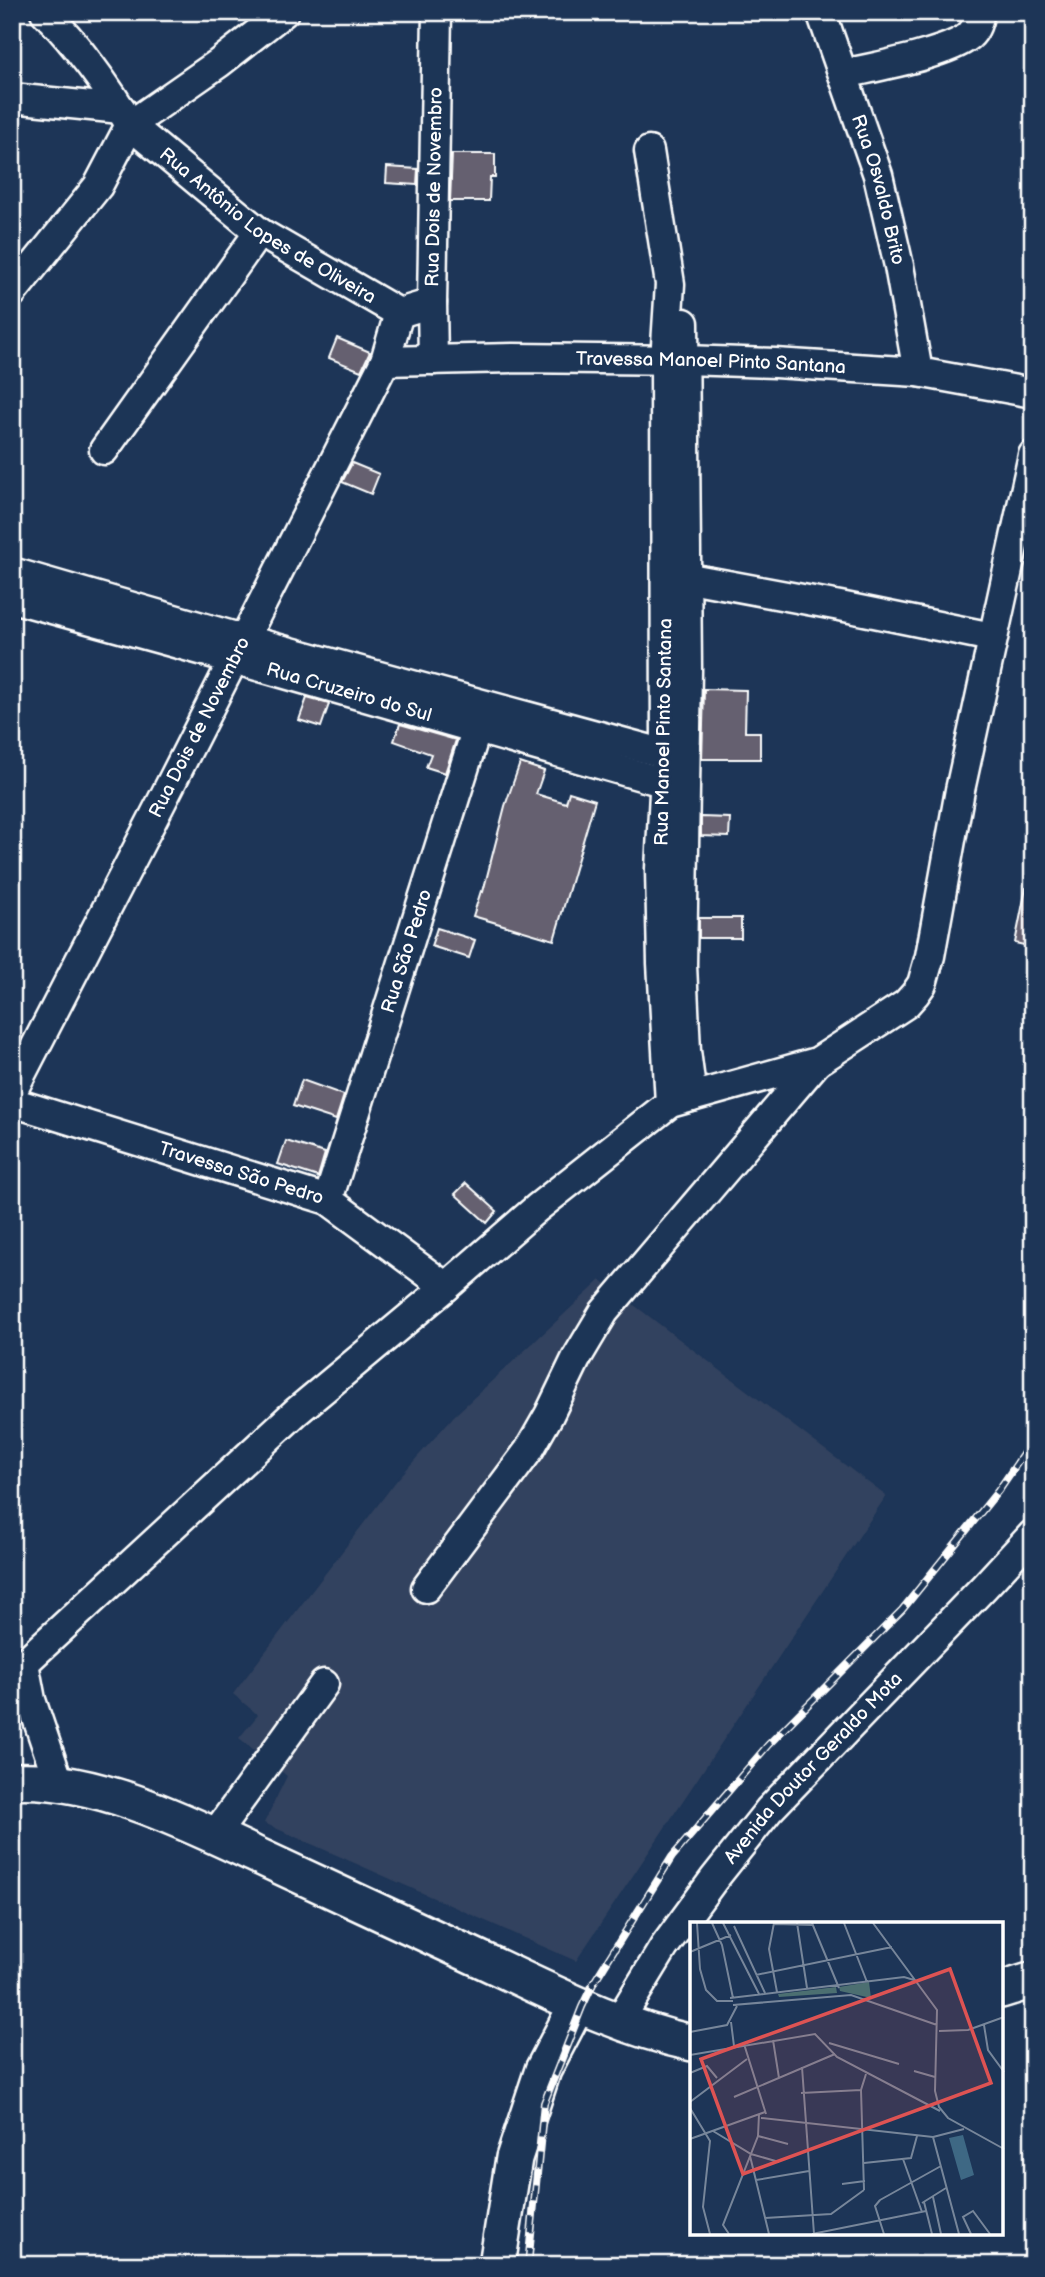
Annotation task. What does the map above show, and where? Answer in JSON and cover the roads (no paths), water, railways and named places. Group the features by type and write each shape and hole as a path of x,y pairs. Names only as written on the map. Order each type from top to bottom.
{"main road":[{"path":"12,1781 59,1783 100,1793 189,1824 577,2004 662,2036 690,2043"},
{"path":"1003,1989 1033,1980"},
{"path":"497,2265 514,2158 543,2070 577,2004"}],"street":[{"name":"Rua Antônio Lopes de Oliveira","path":"45,12 64,31 125,117 259,232 399,313 432,303"},
{"path":"12,98 125,117 219,63 284,12"},
{"name":"Rua Dois de Novembro","path":"433,360 437,12"},
{"name":"Rua Osvaldo Brito","path":"821,12 878,175 899,266 918,372"},
{"path":"844,74 949,47 975,29 980,12"},
{"path":"12,293 99,186 125,117"},
{"name":"Rua Manoel Pinto Santana","path":"649,151 670,284 683,315 675,360 676,786 660,882 662,963 681,1100"},
{"path":"104,450 259,232"},
{"name":"Rua Dois de Novembro","path":"12,1092 385,361 399,313"},
{"name":"Travessa Manoel Pinto Santana","path":"385,361 675,360 918,372 1033,393"},
{"path":"426,1588 528,1450 604,1312 817,1062 906,1003 922,984 930,956 960,789 1033,455"},
{"name":"Rua Cruzeiro do Sul","path":"12,572 32,594 480,716 676,757"},
{"path":"676,576 992,637"},
{"name":"Rua Cruzeiro do Sul","path":"480,716 676,786"},
{"name":"Rua São Pedro","path":"328,1200 480,716"},
{"path":"59,1783 18,1669 296,1412 537,1208 681,1100 817,1062"},
{"name":"Travessa São Pedro","path":"12,1102 328,1200 446,1287"},
{"name":"Avenida Doutor Geraldo Mota","path":"619,2021 664,1947 769,1810 1033,1534"},
{"path":"214,1836 324,1684"}],"railway":[{"path":"528,2265 544,2103 594,1982 672,1857 768,1745 902,1610 998,1491 1033,1440"}]}
